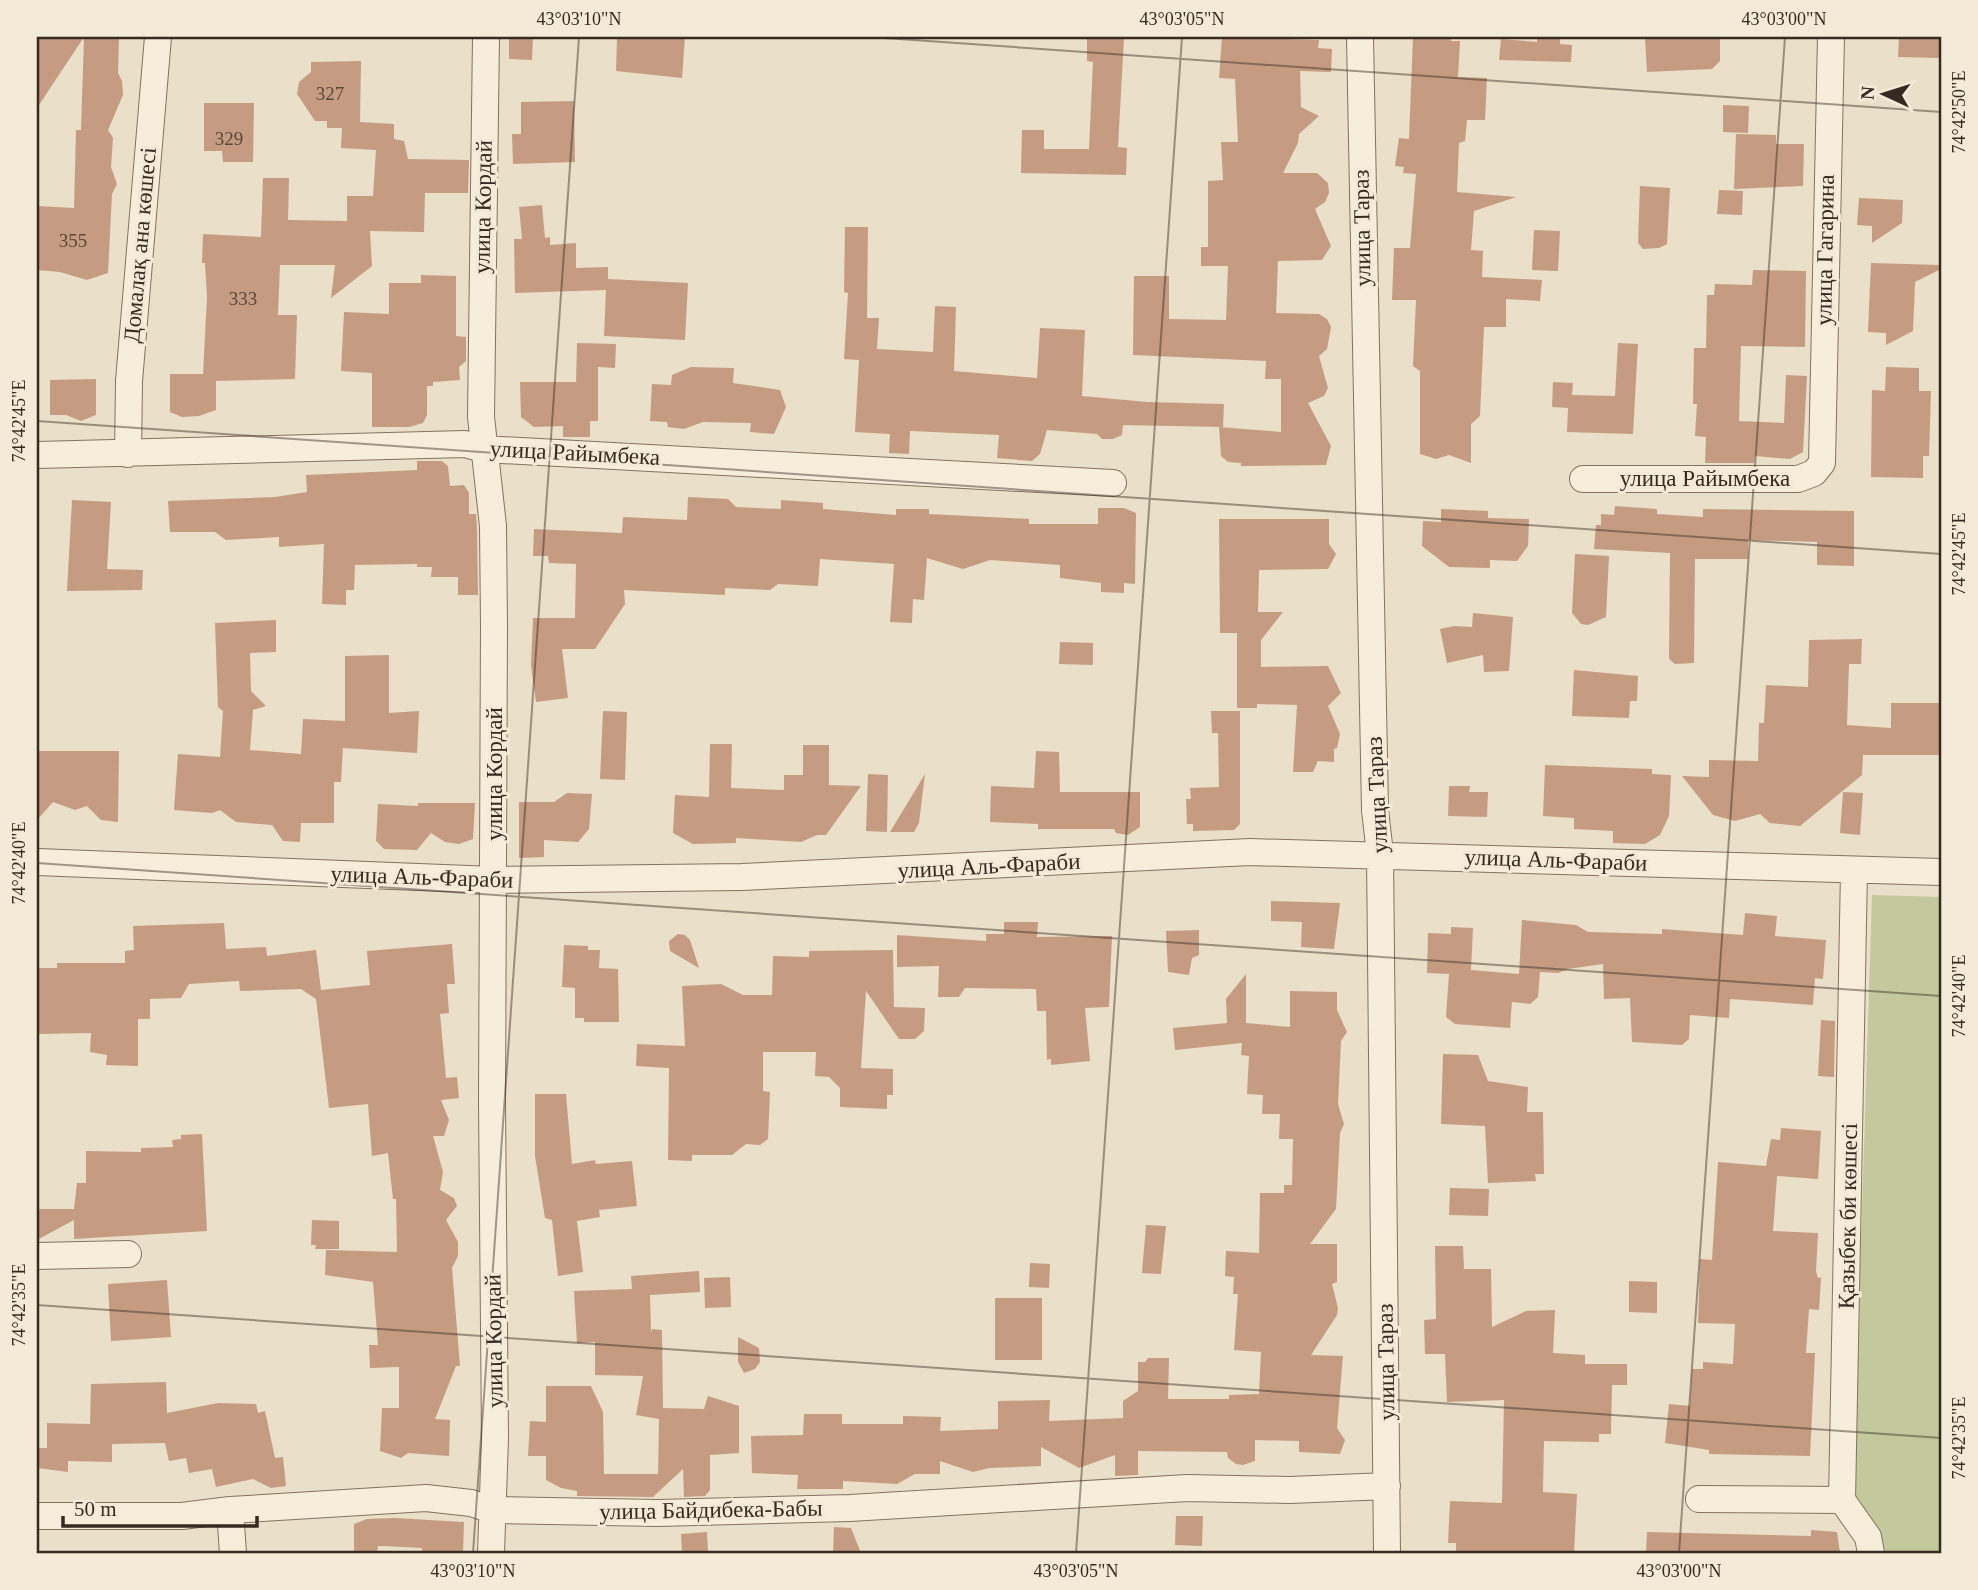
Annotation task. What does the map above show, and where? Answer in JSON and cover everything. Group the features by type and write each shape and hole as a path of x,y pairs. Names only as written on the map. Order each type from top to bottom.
{"street":[{"name":"Домалақ ана көшесі","path":"128,454 129,381 158,37"},
{"name":"улица Кордай","path":"486,37 481,403 483,449 493,526 492,1116 495,1439 491,1553"},
{"name":"улица Тараз","path":"1360,37 1375,796 1380,854 1387,1553"},
{"name":"улица Гагарина","path":"1822,463 1831,37"},
{"name":"улица Райымбека","path":"37,455 466,444 483,449 1113,483"},
{"name":"улица Райымбека","path":"1583,479 1798,479 1814,473 1822,463"},
{"name":"улица Аль-Фараби","path":"37,862 494,880 742,877 1250,852 1941,872"},
{"name":"Қазыбек би көшесі","path":"1842,1500 1854,871"},
{"path":"37,1256 128,1254"},
{"name":"улица Байдибека-Бабы","path":"37,1516 182,1516 230,1510 426,1498 455,1500 492,1510 699,1512 850,1508 1187,1488 1290,1490 1387,1486"},
{"path":"1699,1499 1842,1500 1868,1537 1871,1553"},
{"path":"230,1510 233,1553"}],"green space":[{"path":"1872,895 1941,897 1941,1553 1883,1553 1853,1496"}],"building":[{"path":"37,37 84,37 37,108"},
{"path":"84,37 119,37 118,73 122,81 123,95 108,130 113,138 111,167 117,184 112,194 108,273 87,280 60,272 37,270 37,206 74,208 76,130 81,130"},
{"path":"509,37 533,37 532,60 509,59"},
{"path":"617,37 685,37 682,78 616,71"},
{"path":"1087,37 1124,37 1118,147 1127,148 1126,175 1021,173 1022,130 1044,130 1044,149 1089,149 1093,62 1087,61"},
{"path":"1222,37 1319,40 1318,48 1332,49 1331,72 1300,71 1301,107 1319,116 1299,134 1298,143 1283,173 1317,173 1328,183 1329,193 1325,202 1315,209 1331,246 1322,260 1278,261 1276,313 1319,314 1327,319 1331,327 1327,349 1319,356 1328,388 1324,396 1308,403 1331,446 1326,465 1241,466 1241,463 1228,462 1221,456 1219,427 1281,432 1281,379 1265,379 1266,361 1133,355 1134,276 1169,276 1169,319 1226,320 1228,266 1201,266 1201,247 1208,247 1208,181 1223,180 1221,142 1238,142 1235,79 1219,78"},
{"path":"1413,37 1451,37 1451,41 1460,41 1458,77 1487,78 1485,120 1467,120 1465,141 1459,143 1457,192 1516,197 1474,211 1471,250 1483,251 1482,277 1542,280 1540,301 1506,299 1506,327 1484,327 1480,416 1471,424 1471,463 1449,455 1436,459 1420,454 1420,371 1413,366 1416,300 1392,300 1394,248 1410,248 1416,174 1403,173 1404,167 1395,166 1399,138 1409,139"},
{"path":"1645,37 1720,37 1720,61 1712,69 1647,72"},
{"path":"1899,37 1940,37 1940,58 1898,57"},
{"path":"1537,38 1560,39 1560,44 1572,45 1571,62 1499,60 1501,39 1537,42"},
{"path":"361,61 360,122 394,124 394,139 404,141 408,159 469,160 468,193 425,193 424,232 370,231 372,266 331,298 335,265 280,265 278,315 297,315 295,379 216,381 216,410 199,416 182,417 170,412 170,374 203,374 207,297 205,263 202,263 203,234 261,237 263,178 289,178 288,220 347,221 347,196 373,196 376,150 341,148 342,128 327,128 327,121 315,121 297,94 299,82 311,72 311,62"},
{"path":"574,101 575,162 513,164 512,134 521,134 521,102"},
{"path":"204,103 254,103 253,162 223,162 222,151 204,151"},
{"path":"1723,105 1749,106 1748,133 1723,132"},
{"path":"1736,134 1776,135 1776,144 1804,144 1803,186 1734,189"},
{"path":"1640,186 1670,188 1667,244 1659,248 1643,249 1638,243"},
{"path":"1719,190 1743,191 1742,215 1717,214"},
{"path":"1859,198 1903,200 1902,223 1872,243 1872,226 1857,225"},
{"path":"542,205 545,238 550,237 550,245 576,243 576,268 608,267 608,279 688,283 685,340 604,336 606,290 515,293 514,239 522,239 519,207"},
{"path":"845,227 868,227 867,318 879,318 877,349 933,352 935,306 956,307 954,371 1037,378 1040,328 1085,330 1082,396 1147,402 1224,404 1223,427 1123,425 1122,435 1113,439 1102,439 1097,434 1047,430 1040,454 1032,461 997,458 999,435 910,431 909,454 889,453 890,434 855,432 859,360 844,359 848,293 844,292"},
{"path":"1534,230 1560,231 1558,271 1532,270"},
{"path":"1871,263 1941,265 1941,269 1915,282 1913,331 1886,345 1886,333 1868,332"},
{"path":"1753,270 1806,271 1805,347 1741,346 1739,421 1784,423 1786,375 1807,376 1803,452 1790,459 1755,456 1754,463 1705,463 1706,437 1695,436 1697,404 1693,404 1694,348 1706,348 1707,295 1714,295 1715,284 1752,285"},
{"path":"421,275 456,276 456,336 466,337 466,361 459,367 460,380 433,382 433,386 427,386 427,415 423,423 409,427 372,427 372,373 341,371 344,312 389,314 389,283 421,283"},
{"path":"577,343 616,344 615,368 598,367 598,421 590,421 590,437 563,437 563,426 534,427 521,417 520,382 576,382"},
{"path":"1618,343 1638,344 1633,434 1567,432 1568,408 1552,407 1553,382 1573,383 1572,395 1615,396"},
{"path":"691,367 734,368 733,383 780,390 786,407 774,434 750,432 751,423 703,422 684,429 668,427 667,422 650,421 652,384 671,385 672,375"},
{"path":"1886,367 1919,368 1919,391 1931,391 1929,456 1923,456 1923,478 1871,477 1872,390 1885,391"},
{"path":"96,379 96,415 81,421 66,415 50,415 50,380"},
{"path":"417,461 442,461 448,466 450,486 464,485 469,493 469,514 476,514 478,595 458,595 458,577 431,577 432,567 417,567 417,564 355,565 354,590 346,590 346,605 322,604 324,544 279,547 279,537 226,540 215,532 170,532 168,501 275,497 307,492 306,475 417,470"},
{"path":"688,497 728,499 736,507 781,509 781,500 823,503 823,509 896,515 896,509 929,509 929,514 1029,519 1029,524 1098,524 1098,508 1124,508 1136,513 1135,584 1124,583 1124,593 1101,592 1101,583 1060,578 1060,565 990,560 963,569 927,558 924,600 913,599 912,623 890,622 894,564 820,559 818,586 778,584 770,590 725,588 725,595 624,590 625,604 595,649 562,649 568,698 536,702 531,665 533,618 575,618 576,564 549,563 548,556 533,556 534,529 622,533 623,517 687,520"},
{"path":"72,500 111,502 107,569 143,570 142,590 67,591"},
{"path":"1615,506 1657,509 1657,514 1703,517 1703,509 1854,511 1854,566 1817,565 1817,542 1748,540 1748,559 1695,559 1694,663 1675,664 1669,659 1670,553 1594,549 1596,525 1601,525 1601,514 1614,515"},
{"path":"1441,509 1488,511 1488,518 1529,519 1528,546 1517,561 1490,560 1490,568 1449,567 1422,546 1423,521 1441,522"},
{"path":"1219,519 1329,519 1329,544 1336,554 1328,569 1259,570 1258,612 1283,612 1261,640 1261,667 1328,666 1341,693 1328,706 1340,734 1337,748 1334,749 1334,762 1318,761 1313,772 1293,772 1297,705 1257,704 1257,708 1237,708 1237,633 1220,633"},
{"path":"1575,554 1609,556 1606,617 1588,625 1581,624 1572,613"},
{"path":"1473,613 1513,617 1509,671 1484,672 1483,655 1447,663 1440,629 1454,626 1472,627"},
{"path":"276,620 276,652 250,653 251,691 266,706 253,710 250,750 301,754 303,719 345,721 345,656 389,655 389,713 419,711 417,753 343,748 341,782 334,782 334,823 301,823 300,842 283,841 272,825 236,822 220,810 212,813 174,810 178,754 220,757 223,711 218,707 215,623"},
{"path":"1862,639 1861,664 1849,664 1847,725 1891,728 1891,703 1941,703 1941,755 1863,755 1862,775 1800,826 1770,823 1760,814 1735,821 1713,815 1682,776 1709,777 1709,760 1758,761 1759,723 1764,723 1766,685 1808,687 1809,640"},
{"path":"1060,642 1093,643 1093,665 1059,664"},
{"path":"1574,670 1638,676 1637,701 1630,701 1629,718 1572,716"},
{"path":"603,711 627,712 625,780 600,779"},
{"path":"1211,711 1240,711 1240,824 1234,830 1193,831 1193,824 1187,824 1186,799 1191,799 1190,788 1219,787 1218,733 1212,733"},
{"path":"710,744 732,744 731,788 784,790 784,775 803,775 803,745 829,745 829,785 861,786 826,835 817,835 801,842 736,838 736,843 693,844 673,833 675,795 709,797"},
{"path":"37,751 119,751 118,822 101,820 87,806 75,810 53,802 37,820"},
{"path":"1036,751 1059,752 1060,792 1140,792 1140,827 1128,835 1116,833 1114,829 1038,829 1038,824 990,822 991,786 1034,788"},
{"path":"1545,765 1652,769 1652,774 1671,775 1669,816 1660,835 1645,844 1613,843 1613,831 1574,829 1574,818 1543,816"},
{"path":"868,774 888,775 887,832 866,831"},
{"path":"925,774 919,823 914,832 890,832"},
{"path":"1449,786 1470,786 1469,792 1488,792 1487,817 1448,816"},
{"path":"1843,792 1863,793 1860,835 1840,833"},
{"path":"567,793 592,794 589,829 578,842 544,840 544,857 519,858 519,802 554,802"},
{"path":"418,803 475,803 473,839 459,844 445,842 431,833 417,850 384,849 376,841 378,804 418,806"},
{"path":"1271,901 1340,903 1334,949 1301,947 1302,922 1271,921"},
{"path":"1745,913 1777,916 1775,936 1826,940 1823,979 1815,978 1813,1005 1730,999 1729,1018 1690,1015 1689,1039 1682,1045 1632,1042 1630,998 1604,999 1603,964 1558,973 1540,972 1538,997 1530,1004 1512,1002 1510,1028 1455,1024 1446,1017 1449,974 1427,973 1428,933 1451,934 1451,927 1473,928 1471,970 1519,974 1522,920 1576,925 1588,932 1662,934 1662,929 1743,935"},
{"path":"1004,922 1038,922 1037,937 1112,936 1109,1007 1085,1008 1090,1061 1051,1065 1051,1059 1047,1060 1046,1011 1037,1011 1036,989 965,988 959,997 938,997 939,966 897,967 897,935 986,941 986,934 1004,934"},
{"path":"224,923 226,949 266,947 267,956 316,950 321,990 370,985 367,951 452,944 455,984 447,984 449,1013 440,1014 446,1078 457,1077 459,1098 441,1100 449,1120 444,1136 433,1136 443,1172 440,1190 454,1198 457,1206 446,1220 458,1242 458,1256 452,1268 460,1366 456,1366 435,1419 450,1420 449,1456 408,1453 401,1458 380,1451 382,1408 399,1408 399,1367 370,1368 369,1345 378,1345 373,1282 325,1275 326,1250 397,1252 396,1199 393,1199 388,1153 372,1156 368,1104 329,1108 316,999 301,989 240,991 239,981 189,984 181,998 150,999 150,1019 138,1019 138,1066 106,1065 107,1055 90,1052 91,1033 37,1034 37,968 57,968 57,963 125,963 125,951 134,950 133,926"},
{"path":"1199,930 1199,955 1192,958 1189,975 1168,972 1166,931"},
{"path":"678,934 685,935 690,940 699,968 670,951 669,941"},
{"path":"564,945 588,946 588,950 600,950 599,968 618,969 619,1022 584,1022 584,1018 575,1018 575,988 562,987"},
{"path":"893,950 894,1007 925,1008 924,1031 915,1039 899,1039 866,991 861,1068 893,1069 893,1095 887,1095 887,1109 840,1107 840,1088 829,1077 815,1076 816,1052 763,1052 763,1091 770,1092 768,1139 760,1145 746,1144 732,1155 692,1155 692,1161 668,1160 669,1068 636,1066 637,1044 685,1046 682,986 721,984 743,995 772,995 773,956 809,957 809,951"},
{"path":"1246,974 1246,1023 1290,1027 1290,991 1337,992 1337,1010 1347,1032 1341,1041 1338,1104 1344,1124 1340,1133 1336,1209 1310,1244 1337,1244 1337,1282 1332,1284 1338,1308 1337,1315 1311,1355 1343,1356 1337,1428 1345,1440 1340,1454 1299,1452 1299,1441 1255,1440 1255,1461 1243,1465 1228,1458 1227,1452 1138,1451 1138,1475 1115,1476 1115,1455 1079,1468 1041,1447 1041,1466 989,1468 973,1472 940,1461 940,1474 915,1474 897,1484 843,1481 843,1489 797,1489 798,1475 752,1473 751,1436 803,1435 804,1414 842,1414 842,1424 903,1424 903,1416 941,1417 940,1431 998,1429 998,1401 1050,1400 1049,1421 1123,1418 1123,1401 1138,1391 1138,1362 1145,1362 1148,1358 1169,1358 1168,1399 1229,1399 1229,1395 1259,1394 1261,1352 1234,1350 1238,1294 1233,1294 1234,1277 1225,1276 1226,1251 1259,1253 1260,1193 1284,1193 1284,1185 1292,1185 1293,1139 1279,1139 1280,1114 1262,1114 1263,1095 1247,1094 1249,1056 1241,1055 1242,1043 1175,1050 1173,1028 1227,1023 1226,999"},
{"path":"1821,1020 1835,1021 1834,1077 1818,1076"},
{"path":"1443,1054 1478,1055 1488,1081 1528,1087 1527,1112 1543,1112 1544,1174 1535,1174 1536,1181 1488,1183 1485,1126 1441,1124"},
{"path":"535,1094 566,1094 572,1164 595,1160 596,1164 632,1161 637,1206 599,1210 600,1217 577,1221 583,1272 558,1276 552,1220 545,1218 535,1156"},
{"path":"1781,1128 1821,1131 1818,1179 1777,1176 1773,1231 1818,1233 1816,1271 1818,1278 1821,1277 1819,1310 1809,1309 1806,1353 1815,1353 1810,1456 1709,1454 1709,1450 1665,1443 1669,1404 1690,1406 1692,1369 1703,1369 1703,1362 1733,1364 1735,1324 1698,1323 1700,1259 1712,1260 1718,1162 1766,1166 1771,1139 1780,1140"},
{"path":"202,1134 207,1231 74,1239 74,1220 37,1240 37,1209 74,1209 77,1183 86,1183 86,1151 141,1152 141,1148 173,1147 172,1140 181,1139 181,1135"},
{"path":"1450,1188 1489,1189 1488,1216 1449,1215"},
{"path":"312,1220 339,1221 339,1249 315,1249 316,1245 311,1245"},
{"path":"1146,1225 1166,1226 1161,1274 1142,1273"},
{"path":"1435,1246 1463,1246 1464,1269 1491,1269 1492,1327 1526,1311 1555,1310 1553,1353 1585,1355 1585,1364 1627,1364 1627,1385 1612,1385 1611,1434 1599,1434 1599,1442 1544,1441 1543,1492 1577,1494 1574,1553 1456,1553 1456,1543 1448,1543 1450,1501 1502,1503 1504,1400 1447,1402 1445,1354 1425,1354 1424,1320 1436,1319"},
{"path":"1030,1263 1050,1264 1049,1288 1029,1287"},
{"path":"699,1271 700,1292 650,1295 651,1333 652,1329 662,1330 663,1408 704,1409 708,1396 739,1406 739,1453 710,1455 710,1490 705,1496 684,1497 683,1469 653,1497 577,1496 577,1491 561,1488 546,1480 546,1456 528,1456 530,1421 546,1422 546,1386 591,1386 603,1412 604,1474 658,1474 659,1419 636,1415 643,1376 595,1375 595,1342 577,1343 574,1291 632,1289 631,1276"},
{"path":"730,1277 731,1307 705,1308 704,1278"},
{"path":"167,1280 171,1337 111,1341 108,1284"},
{"path":"1629,1281 1657,1282 1657,1313 1629,1312"},
{"path":"995,1298 1042,1298 1042,1360 995,1360"},
{"path":"738,1337 759,1348 760,1362 755,1369 744,1373 738,1362"},
{"path":"166,1382 167,1413 218,1403 256,1404 258,1413 265,1411 275,1458 283,1457 286,1486 271,1488 253,1479 216,1487 212,1469 189,1473 186,1458 169,1461 165,1443 112,1444 112,1462 68,1461 68,1472 37,1468 37,1448 47,1448 47,1423 90,1424 91,1384"},
{"path":"1176,1516 1203,1516 1202,1546 1175,1545"},
{"path":"367,1519 464,1522 463,1553 422,1553 422,1548 378,1546 377,1553 354,1553 354,1524"},
{"path":"834,1527 851,1528 861,1553 833,1553"},
{"path":"1811,1530 1837,1532 1840,1553 1646,1553 1647,1532 1811,1536"},
{"path":"707,1532 708,1553 682,1553 681,1534"}]}
